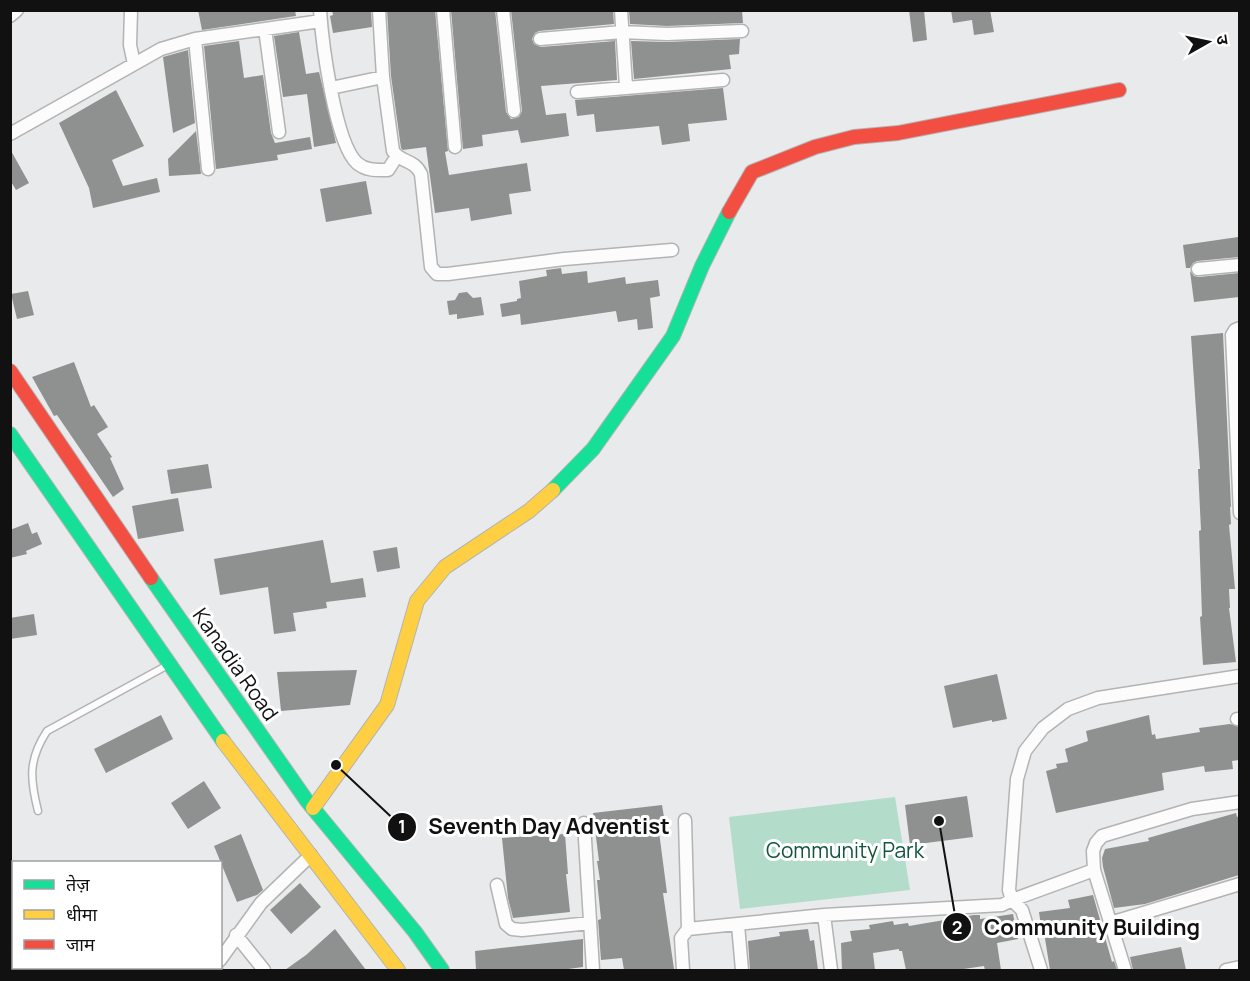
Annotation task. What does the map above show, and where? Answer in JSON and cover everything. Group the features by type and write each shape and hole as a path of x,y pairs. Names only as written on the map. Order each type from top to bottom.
{"main road":[{"path":"313,808 387,705 417,601 445,567 529,511 560,484 593,449 673,336 702,266 736,196 752,172 814,147 854,137 898,133 1119,90"},
{"name":"Kanadia Road","path":"10,371 169,664 211,725 398,970"},
{"name":"Kanadia Road","path":"10,434 85,511 313,808 415,932 442,970"}],"street":[{"path":"10,15 17,10"},
{"path":"132,10 130,45 134,64"},
{"path":"379,10 382,77 393,151 396,156 413,163 420,174 431,267 437,274 564,259 672,250"},
{"path":"443,10 455,147"},
{"path":"503,10 514,111"},
{"path":"621,10 626,86"},
{"path":"10,134 161,49 195,39 265,29 320,16 340,133 356,163 370,171 388,170 396,156"},
{"path":"265,29 279,132"},
{"path":"540,39 622,32 667,34 742,31"},
{"path":"195,39 208,169"},
{"path":"331,88 382,77"},
{"path":"577,92 626,86 723,80"},
{"path":"1198,269 1239,266"},
{"path":"1239,328 1232,335 1237,396 1239,513"},
{"path":"1041,970 1022,909 1012,900 1009,890 1017,779 1025,751 1043,728 1068,709 1098,698 1239,676"},
{"path":"1125,970 1094,870 1093,851 1096,843 1102,836 1192,809 1239,802"},
{"path":"683,970 681,938 688,929 685,820"},
{"path":"584,823 593,970"},
{"path":"222,957 261,903 311,855"},
{"path":"688,929 824,915 1002,905 1094,870"},
{"path":"1110,923 1239,884"},
{"path":"497,885 506,924 512,928 522,930 590,923"},
{"path":"824,915 831,970"},
{"path":"738,925 742,970"},
{"path":"236,935 264,970"},
{"path":"1226,970 1239,967"}],"lane":[{"path":"38,811 33,792 31,768 37,746 47,731 169,664"}],"green space":[{"name":"Community Park","path":"895,797 910,890 740,909 729,817"}],"building":[{"path":"198,10 295,10 296,16 202,30"},
{"path":"332,10 371,10 372,27 333,33 330,16 333,15"},
{"path":"387,10 435,10 448,151 445,152 449,175 527,163 531,191 509,194 512,214 471,221 469,208 435,213 426,147 403,150 401,148 391,76"},
{"path":"451,10 495,10 506,112 511,119 519,117 522,111 511,10 613,10 614,24 539,31 532,39 534,44 541,47 615,41 617,80 541,86 546,115 566,113 569,136 521,143 518,130 482,135 483,146 463,149"},
{"path":"629,10 742,10 743,23 667,26 630,24"},
{"path":"909,10 924,10 927,40 913,42"},
{"path":"951,10 990,10 994,32 974,35 972,20 953,23"},
{"path":"299,32 306,74 319,72 336,143 314,147 307,94 283,97 274,36"},
{"path":"740,39 739,54 729,55 731,69 634,79 631,41"},
{"path":"239,41 244,78 263,75 271,133 275,143 310,137 312,149 277,155 278,160 216,169 204,46"},
{"path":"188,50 195,123 173,133 163,57"},
{"path":"723,88 727,120 688,124 690,141 662,145 659,126 596,132 594,114 577,116 575,100"},
{"path":"116,90 144,146 112,160 123,186 157,178 160,192 93,208 89,188 59,123"},
{"path":"196,131 201,174 169,176 168,159"},
{"path":"10,149 29,183 16,190 10,180"},
{"path":"366,181 372,214 326,222 320,189"},
{"path":"1238,237 1239,257 1197,261 1190,268 1186,268 1183,245"},
{"path":"561,268 562,274 587,271 588,283 625,277 626,284 658,280 660,296 650,298 653,328 638,330 637,319 618,322 616,311 521,325 520,314 502,317 500,304 521,298 519,281 547,276 546,270"},
{"path":"1190,271 1194,276 1199,277 1239,273 1239,297 1194,302"},
{"path":"28,291 34,315 17,319 11,294"},
{"path":"467,292 473,298 481,297 484,315 457,319 457,314 449,315 447,301 455,300 459,293"},
{"path":"1223,333 1231,507 1231,524 1229,525 1235,589 1229,589 1229,608 1236,662 1203,665 1200,617 1202,616 1199,531 1201,530 1198,469 1200,469 1191,336"},
{"path":"74,362 91,407 94,405 108,427 97,434 112,457 110,458 124,489 113,497 57,415 54,416 32,377"},
{"path":"208,464 212,488 171,494 167,470"},
{"path":"178,498 184,531 138,539 132,506"},
{"path":"28,523 32,534 37,532 42,544 26,551 27,554 10,558 10,530"},
{"path":"323,540 331,583 363,578 366,597 326,602 327,608 293,613 296,631 274,634 268,587 220,595 214,559"},
{"path":"397,547 400,568 377,572 373,551"},
{"path":"34,614 37,635 10,639 10,618"},
{"path":"357,670 350,705 281,711 277,672"},
{"path":"997,674 1007,719 953,728 944,686"},
{"path":"161,715 173,739 106,773 94,749"},
{"path":"1149,715 1152,735 1155,734 1156,739 1200,732 1199,728 1230,724 1239,727 1239,760 1232,761 1233,769 1205,772 1204,766 1162,773 1164,790 1056,813 1046,771 1057,768 1056,764 1068,762 1065,749 1088,741 1086,731"},
{"path":"204,781 221,808 188,829 171,803"},
{"path":"967,796 973,837 910,845 905,805"},
{"path":"662,805 665,823 658,824 667,893 663,893 674,969 624,970 622,958 601,960 598,920 601,919 597,880 600,880 597,861 599,861 593,813"},
{"path":"1236,813 1237,817 1239,816 1239,875 1145,904 1114,908 1103,867 1102,858 1105,849 1149,841 1148,838"},
{"path":"241,834 263,890 257,895 237,902 214,846"},
{"path":"565,834 570,912 513,918 508,898 502,838"},
{"path":"300,883 321,907 291,934 270,910"},
{"path":"1093,895 1112,962 1114,961 1117,970 1050,970 1039,912 1070,908 1068,900"},
{"path":"1013,914 1018,939 997,943 1001,970 985,970 984,966 957,970 906,970 902,951 899,949 873,953 875,970 842,970 841,943 852,941 850,931 870,929 869,925 893,921 894,925 908,923 909,926 974,915 980,915 980,919"},
{"path":"335,929 366,970 285,970 306,955"},
{"path":"808,929 810,941 814,940 818,970 750,970 748,941 780,936 779,932"},
{"path":"583,939 583,967 561,970 476,970 475,951"},
{"path":"1181,947 1186,970 1133,970 1130,957"}],"traffic: fast":[{"path":"553,490 593,449 673,336 702,266 729,212"},
{"path":"10,434 223,741"},
{"path":"151,578 307,801 415,932 442,970"}],"traffic: slow":[{"path":"313,808 387,705 417,601 445,567 529,511 553,490"},
{"path":"223,741 398,970"}],"traffic: jam":[{"path":"729,212 752,172 815,147 854,137 898,133 1119,90"},
{"path":"10,371 151,578"}],"place":[{"name":"Seventh Day Adventist","path":"336,765"},
{"name":"Community Building","path":"939,821"}]}
